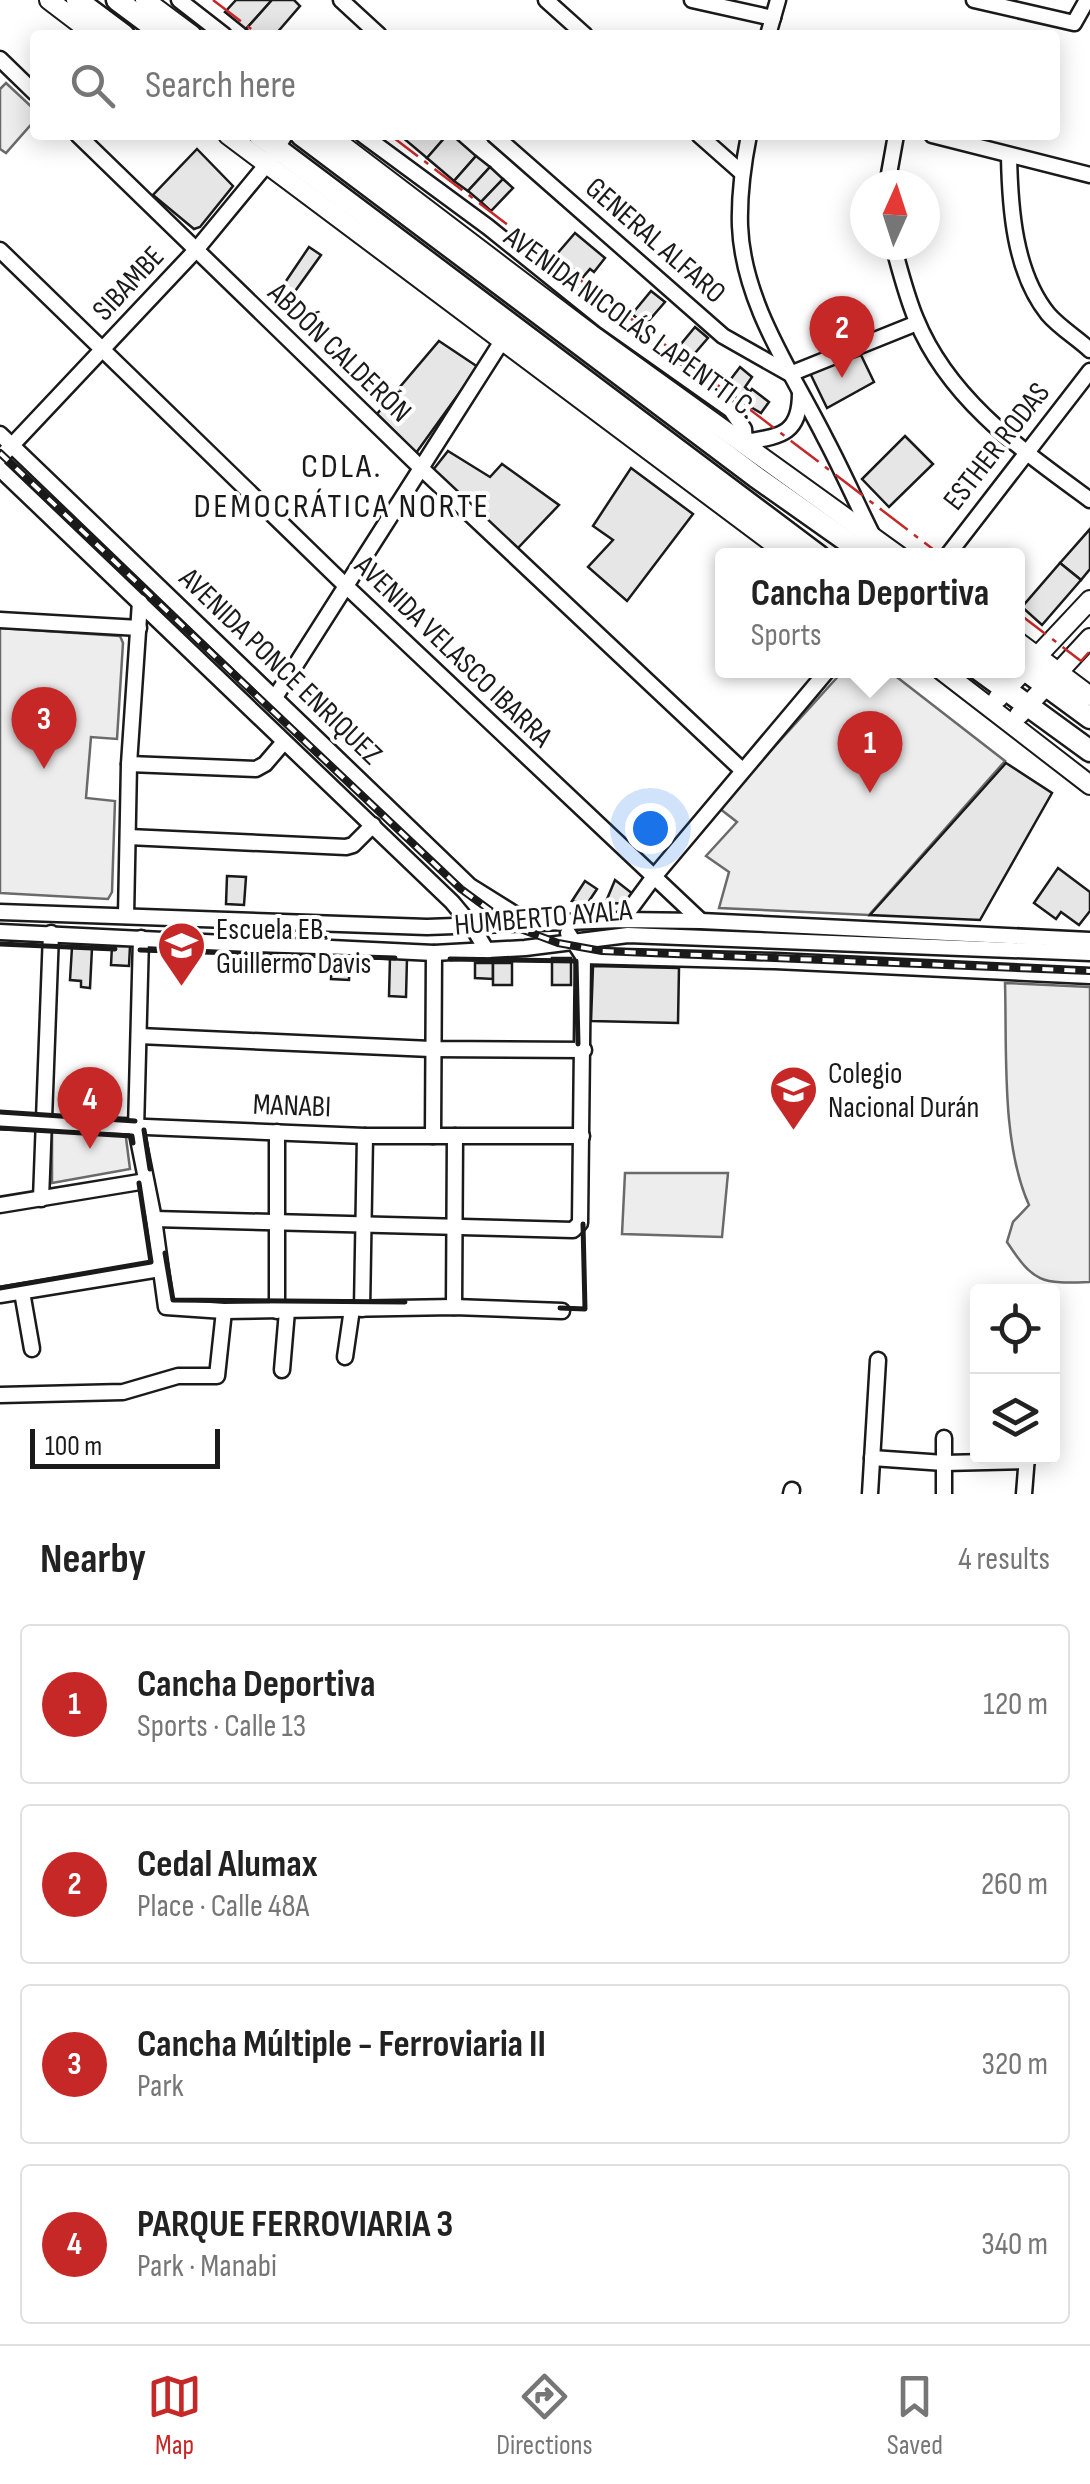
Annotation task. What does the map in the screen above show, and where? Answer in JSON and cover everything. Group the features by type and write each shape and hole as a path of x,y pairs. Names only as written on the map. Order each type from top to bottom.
{"highway":[{"path":"76,0 117,30"},
{"path":"116,0 157,30"},
{"name":"AVENIDA NICOLÁS LAPENTTI C.","path":"308,140 545,309 756,477 871,548"},
{"path":"272,145 808,548"},
{"path":"1026,664 1051,678 1090,718"},
{"path":"990,678 1090,751"}],"main road":[{"path":"49,0 88,30"},
{"path":"145,0 185,30"},
{"name":"AVENIDA NICOLÁS LAPENTTI C.","path":"335,140 545,309 745,442 871,548"},
{"path":"272,145 502,341 779,548"},
{"path":"1026,664 1090,600"},
{"path":"1011,724 1090,638"},
{"path":"951,678 1090,785"},
{"path":"990,708 1015,678"},
{"path":"1051,678 1090,696"}],"street":[{"path":"179,0 218,30"},
{"path":"340,0 373,30"},
{"path":"546,0 579,30"},
{"path":"692,0 774,18"},
{"path":"770,30 778,0"},
{"path":"974,0 1074,23 1087,0"},
{"path":"0,59 30,88"},
{"name":"ABDÓN CALDERÓN","path":"83,140 421,468 742,770"},
{"path":"370,140 605,320 732,410 744,428 745,442 790,429 798,418 800,393"},
{"name":"GENERAL ALFARO","path":"500,140 723,336 790,374"},
{"path":"704,140 742,173"},
{"path":"747,140 740,229 750,284 790,374 824,435 871,548"},
{"path":"890,170 895,140"},
{"path":"951,140 1090,175"},
{"name":"SIBAMBE","path":"0,458 6,439 102,350 196,250 272,145"},
{"path":"1010,156 1012,212 1031,285 1049,314 1090,350"},
{"name":"AVENIDA VELASCO IBARRA","path":"0,250 347,587 701,921"},
{"path":"898,260 917,322 966,400 1090,500"},
{"path":"790,374 917,322"},
{"path":"274,698 502,341"},
{"name":"ESTHER RODAS","path":"953,548 1090,371"},
{"name":"AVENIDA PONCE ENRIQUEZ","path":"6,439 470,886 532,926"},
{"name":"AVENIDA PONCE ENRIQUEZ","path":"0,469 452,902 486,951"},
{"path":"126,916 129,764 140,602"},
{"path":"0,620 139,628"},
{"path":"622,920 652,878 821,678"},
{"path":"129,764 256,769 283,744"},
{"path":"128,837 346,847 373,826"},
{"name":"HUMBERTO AYALA","path":"0,912 472,926 701,921 1090,940"},
{"path":"154,1220 573,1230 580,1222 584,956 564,924"},
{"path":"532,926 543,945"},
{"name":"HUMBERTO AYALA","path":"0,932 434,953 628,935 1090,953"},
{"path":"41,1199 50,933"},
{"path":"141,938 136,1128 166,1307 224,1311 454,1307 562,1311"},
{"path":"432,1136 434,953"},
{"path":"584,956 1090,976"},
{"path":"138,1036 432,1049 584,1050"},
{"name":"MANABI","path":"0,1121 365,1136 582,1136"},
{"path":"277,1132 275,1220 282,1370"},
{"path":"345,1357 357,1309 365,1136"},
{"path":"454,1307 455,1136"},
{"path":"0,1205 146,1181"},
{"path":"0,1295 160,1269"},
{"path":"22,1292 32,1349"},
{"path":"0,1394 123,1392 178,1376 217,1376 224,1311"},
{"path":"870,1494 878,1360"},
{"path":"944,1438 944,1494"},
{"path":"872,1458 970,1462"},
{"path":"1024,1494 1027,1464"}],"shaded area":[{"path":"6,83 30,105 30,126 6,153 0,149 0,89"},
{"path":"0,628 120,636 123,643 117,739 91,737 86,798 115,801 112,892 108,899 0,893"},
{"path":"837,678 898,678 1005,761 869,915 719,908 729,872 706,856 737,822 719,808"},
{"path":"1005,983 1090,987 1090,1282 1040,1278 1024,1266 1007,1242 1013,1222 1029,1205 1010,1125"},
{"path":"52,1129 125,1130 130,1169 52,1183"},
{"path":"625,1173 728,1173 722,1237 622,1234"}],"building":[{"path":"236,0 272,0 246,29 225,12"},
{"path":"272,0 294,0 300,6 279,30 246,29"},
{"path":"406,140 443,140 427,158"},
{"path":"443,140 458,140 476,156 454,181 427,158"},
{"path":"197,149 233,186 200,227 194,229 153,195"},
{"path":"476,156 490,167 468,191 454,181"},
{"path":"490,167 503,179 481,202 468,191"},
{"path":"503,179 513,188 491,211 481,202"},
{"path":"575,233 605,258 594,272 590,269 583,277 556,255"},
{"path":"309,247 321,255 293,294 282,287"},
{"path":"651,291 665,302 645,325 632,314"},
{"path":"695,327 708,338 689,360 676,350"},
{"path":"439,341 478,367 416,453 377,414"},
{"path":"861,355 874,382 827,408 810,373"},
{"path":"740,367 752,377 745,387 750,392 742,402 724,388"},
{"path":"752,389 769,402 761,413 742,402"},
{"path":"905,436 933,464 889,507 862,479"},
{"path":"448,451 490,477 502,464 559,505 517,549 433,470"},
{"path":"631,468 693,514 627,601 588,567 613,540 593,526"},
{"path":"1090,529 1090,569 1081,580 1060,563"},
{"path":"1060,563 1081,580 1042,625 1025,610 1025,604"},
{"path":"1006,763 1052,793 980,920 870,915"},
{"path":"1058,868 1090,892 1090,911 1079,925 1061,912 1056,919 1034,903"},
{"path":"227,876 246,877 244,905 226,904"},
{"path":"615,880 633,894 623,903 605,904"},
{"path":"585,881 597,889 587,904 572,901"},
{"path":"112,946 130,946 129,966 111,965"},
{"path":"72,947 92,948 90,988 81,987 81,981 70,980"},
{"path":"390,957 407,958 406,997 389,996"},
{"path":"332,958 350,959 349,980 331,979"},
{"path":"552,958 571,958 571,985 552,985"},
{"path":"475,963 493,963 493,979 475,978"},
{"path":"493,963 512,963 512,985 493,985"},
{"path":"593,966 679,968 678,1023 591,1021"}],"railway":[{"path":"0,453 461,889 510,925 558,943 602,951 1090,971"}],"wall":[{"path":"0,944 115,949"},
{"path":"140,950 395,958"},
{"path":"450,959 576,961 578,1044"},
{"path":"0,1112 135,1121"},
{"path":"0,1128 132,1136 133,1143"},
{"path":"144,1130 150,1169"},
{"path":"0,1288 151,1262 139,1183"},
{"path":"560,1308 585,1309 583,1224"},
{"path":"165,1253 173,1300 405,1302"}],"power":[{"path":"213,0 252,30"},
{"path":"397,140 932,548"},
{"path":"1025,618 1081,661 1090,651"}],"place":[{"name":"Cedal Alumax","path":"842,378"},
{"name":"Cancha Múltiple - Ferroviaria II","path":"44,769"},
{"name":"Cancha Deportiva","path":"870,793"},
{"name":"Escuela EB. Guillermo Davis","path":"181,988"},
{"name":"Colegio Nacional Durán","path":"793,1132"},
{"name":"PARQUE FERROVIARIA 3","path":"90,1149"}],"district":[{"name":"CDLA. DEMOCRÁTICA NORTE","path":"342,485"}]}
